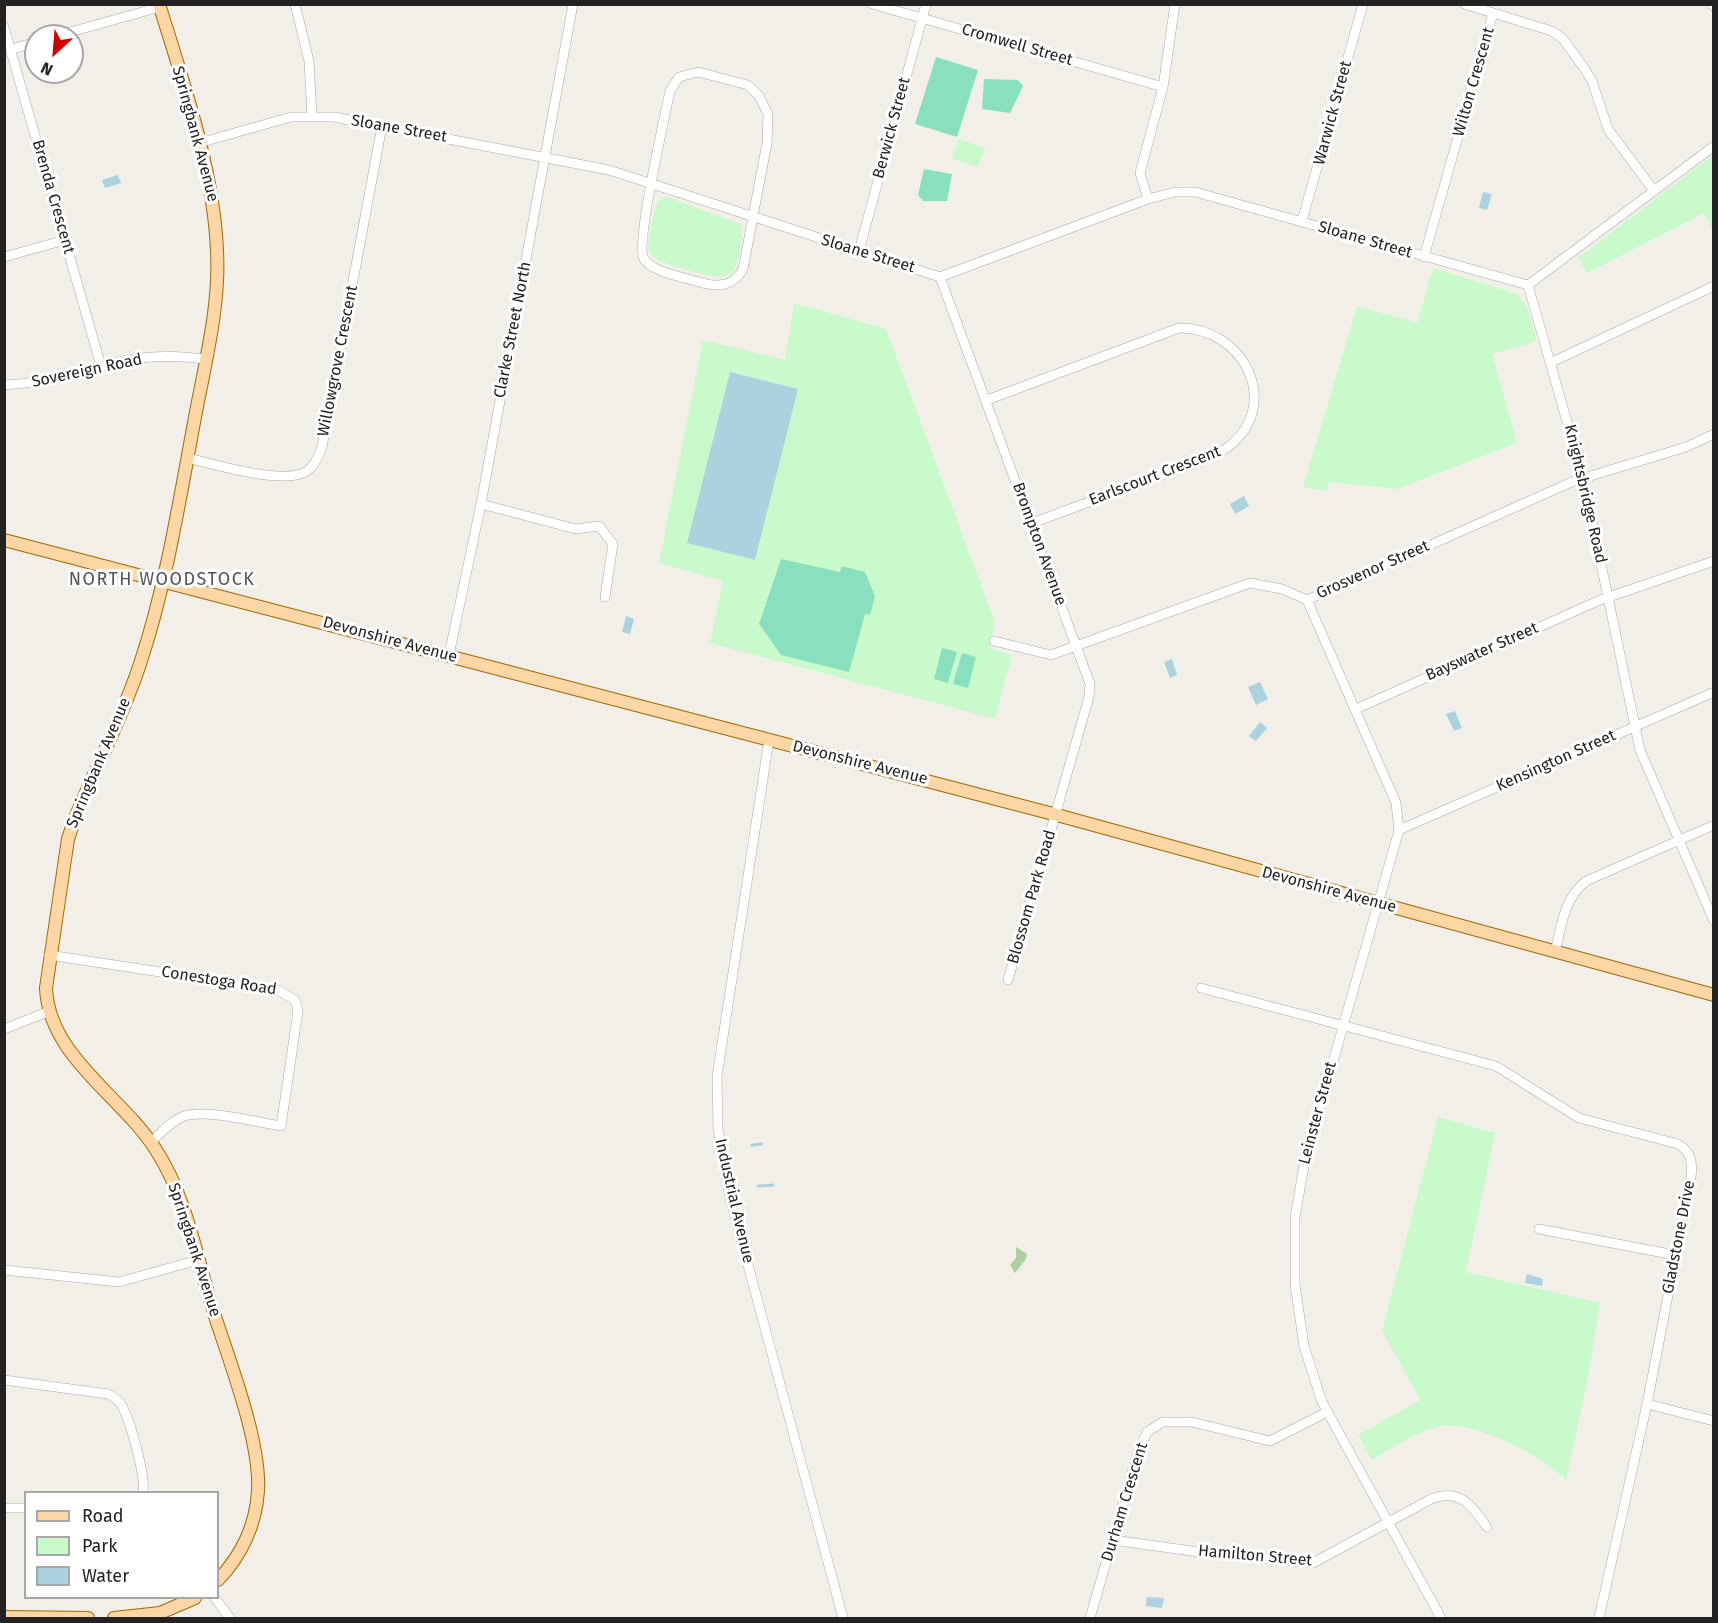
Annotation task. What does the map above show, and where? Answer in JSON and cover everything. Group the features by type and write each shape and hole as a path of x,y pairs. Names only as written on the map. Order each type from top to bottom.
{"main road":[{"name":"Springbank Avenue","path":"160,6 199,143 214,209 218,253 215,302 206,359 162,580 138,671 68,838 49,954 46,988 50,1011 58,1032 72,1053 151,1142 173,1181 254,1443 258,1470 258,1499 250,1529 239,1553 219,1579"},
{"name":"Devonshire Avenue","path":"4,540 1057,815 1713,995"},
{"path":"114,1618 151,1615 192,1599"},
{"path":"4,1617 88,1618"}],"street":[{"path":"295,4 309,61 312,116"},
{"name":"Clarke Street North","path":"449,655 481,504 573,4"},
{"name":"Cromwell Street","path":"872,4 1163,87"},
{"name":"Berwick Street","path":"859,251 926,4"},
{"path":"1148,199 1140,173 1163,87 1175,4"},
{"name":"Warwick Street","path":"1302,221 1363,4"},
{"path":"1464,4 1494,13"},
{"path":"84,28 160,6"},
{"name":"Wilton Crescent","path":"1424,257 1494,13 1552,31 1563,39 1592,81 1608,129 1654,191"},
{"name":"Brenda Crescent","path":"4,27 101,366"},
{"path":"12,49 24,46"},
{"path":"698,72 739,81 754,90 768,114 767,143 753,217 742,269 730,283 712,285 662,270 649,264 642,252 644,223 674,82 683,74 698,72"},
{"name":"Sloane Street","path":"199,143 283,119 312,116 382,126 609,170 940,277 1148,199 1175,192 1195,192 1528,285"},
{"name":"Willowgrove Crescent","path":"187,458 282,477 305,472 314,465 322,447 382,126"},
{"path":"1528,285 1713,146"},
{"path":"4,256 65,240"},
{"name":"Brompton Avenue","path":"940,277 1088,676 1089,698 1057,815"},
{"name":"Knightsbridge Road","path":"1528,285 1552,362 1583,478 1634,726 1646,768 1713,921"},
{"path":"1552,362 1713,286"},
{"name":"Earlscourt Crescent","path":"987,400 1179,328 1198,329 1223,339 1241,355 1251,376 1254,391 1249,418 1228,447 1203,460 1032,523"},
{"name":"Sovereign Road","path":"4,386 39,383 101,366 157,356 206,359"},
{"name":"Grosvenor Street","path":"994,641 1044,654 1078,647 1242,584 1265,584 1307,600 1583,478 1686,447 1713,434"},
{"path":"481,504 576,529 599,526 614,544 604,597"},
{"path":"1609,597 1713,561"},
{"name":"Bayswater Street","path":"1356,709 1609,597"},
{"name":"Leinster Street","path":"1307,600 1396,803 1399,830 1342,1025 1297,1201 1293,1245 1300,1327 1310,1367 1327,1412 1441,1618"},
{"name":"Kensington Street","path":"1399,830 1713,692"},
{"name":"Industrial Avenue","path":"769,740 717,1076 718,1129 733,1208 843,1618"},
{"name":"Blossom Park Road","path":"1008,980 1057,815"},
{"path":"1555,952 1568,905 1577,888 1586,881 1713,825"},
{"name":"Conestoga Road","path":"49,954 278,990 291,996 298,1011 281,1126 217,1116 188,1115 174,1122 151,1142"},
{"name":"Gladstone Drive","path":"1201,988 1496,1066 1579,1118 1684,1148 1692,1159 1647,1404 1599,1618"},
{"path":"4,1029 50,1011"},
{"path":"1539,1229 1675,1255"},
{"path":"4,1270 92,1281 119,1282 198,1260"},
{"path":"4,1380 108,1394 114,1398 123,1408 144,1478 143,1491"},
{"path":"1647,1404 1713,1420"},
{"name":"Durham Crescent","path":"1090,1618 1139,1449 1147,1432 1157,1425 1179,1421 1192,1422 1270,1441 1327,1412"},
{"name":"Hamilton Street","path":"1113,1540 1307,1564 1329,1557 1433,1498 1450,1495 1464,1499 1488,1527"},
{"path":"4,1508 24,1508"},
{"path":"216,1599 230,1618"}],"green space":[{"path":"936,57 978,70 957,137 915,124"},
{"path":"984,79 1018,80 1023,86 1010,113 982,109"},
{"path":"958,139 985,148 978,167 952,159"},
{"path":"1713,155 1713,231 1704,213 1587,273 1578,258"},
{"path":"924,169 952,174 947,201 923,201 918,195"},
{"path":"667,197 740,224 742,230 737,263 731,273 726,276 708,275 659,261 652,255 649,246 653,217 659,200"},
{"path":"1433,268 1517,294 1526,305 1537,341 1492,354 1517,443 1397,489 1329,482 1328,491 1303,487 1357,306 1417,323"},
{"path":"794,303 886,329 995,622 990,648 1012,655 995,719 710,643 723,581 659,563 703,340 785,360"},
{"path":"781,559 840,572 842,566 865,572 875,596 870,615 865,614 849,672 781,655 759,624"},
{"path":"942,648 957,652 948,683 934,679"},
{"path":"962,653 976,657 968,688 953,684"},
{"path":"1438,1117 1495,1133 1466,1272 1600,1303 1587,1383 1566,1480 1526,1451 1472,1429 1456,1426 1433,1428 1406,1440 1372,1460 1358,1435 1420,1400 1382,1331"},
{"path":"1016,1247 1027,1254 1026,1259 1015,1273 1010,1265 1016,1258"}],"water":[{"path":"118,175 121,183 105,188 102,180"},
{"path":"1483,192 1492,194 1487,210 1479,208"},
{"path":"730,372 798,389 755,560 687,543"},
{"path":"1244,496 1249,506 1235,514 1230,504"},
{"path":"626,616 634,619 630,634 622,632"},
{"path":"1172,659 1177,675 1170,678 1164,662"},
{"path":"1260,682 1268,699 1256,705 1248,687"},
{"path":"1455,711 1462,728 1454,731 1446,714"},
{"path":"1260,722 1267,728 1256,741 1249,736"},
{"path":"1527,1274 1543,1279 1542,1286 1525,1283"},
{"path":"1147,1597 1164,1598 1162,1608 1146,1606"}],"waterway":[{"path":"752,1145 762,1144"},
{"path":"758,1186 773,1185"}],"district":[{"name":"NORTH WOODSTOCK","path":"162,580"}]}
